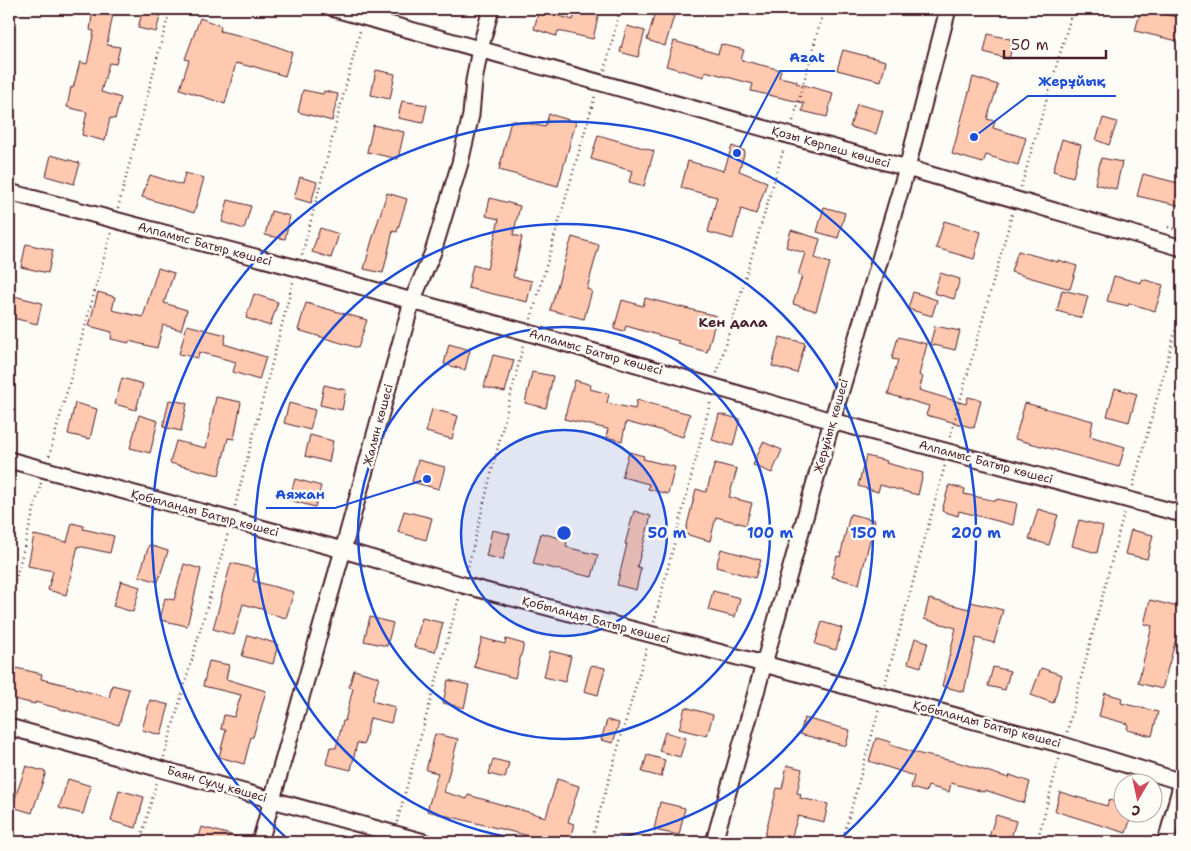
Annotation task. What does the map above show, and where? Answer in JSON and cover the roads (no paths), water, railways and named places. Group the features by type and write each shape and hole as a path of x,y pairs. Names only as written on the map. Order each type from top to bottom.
{"street":[{"name":"Қозы Көрпеш көшесі","path":"336,9 907,168 1182,248"},
{"name":"Жалын көшесі","path":"260,842 412,301 433,252 460,163 471,115 474,81 480,49 491,9"},
{"name":"Жерұйық көшесі","path":"714,842 832,421 907,168 948,9"},
{"name":"Алпамыс Батыр көшесі","path":"9,192 297,268 832,421 1182,514"},
{"name":"Қобыланды Батыр көшесі","path":"9,460 343,550 463,585 1063,745 1182,782"},
{"name":"Баян Сұлу көшесі","path":"9,727 424,842"},
{"path":"1166,842 1182,782"}],"place":[{"name":"Жерұйық","path":"974,137"},
{"name":"Azat","path":"737,153"},
{"name":"Аяжан","path":"427,479"}],"district":[{"name":"Кен дала","path":"733,322"}]}
